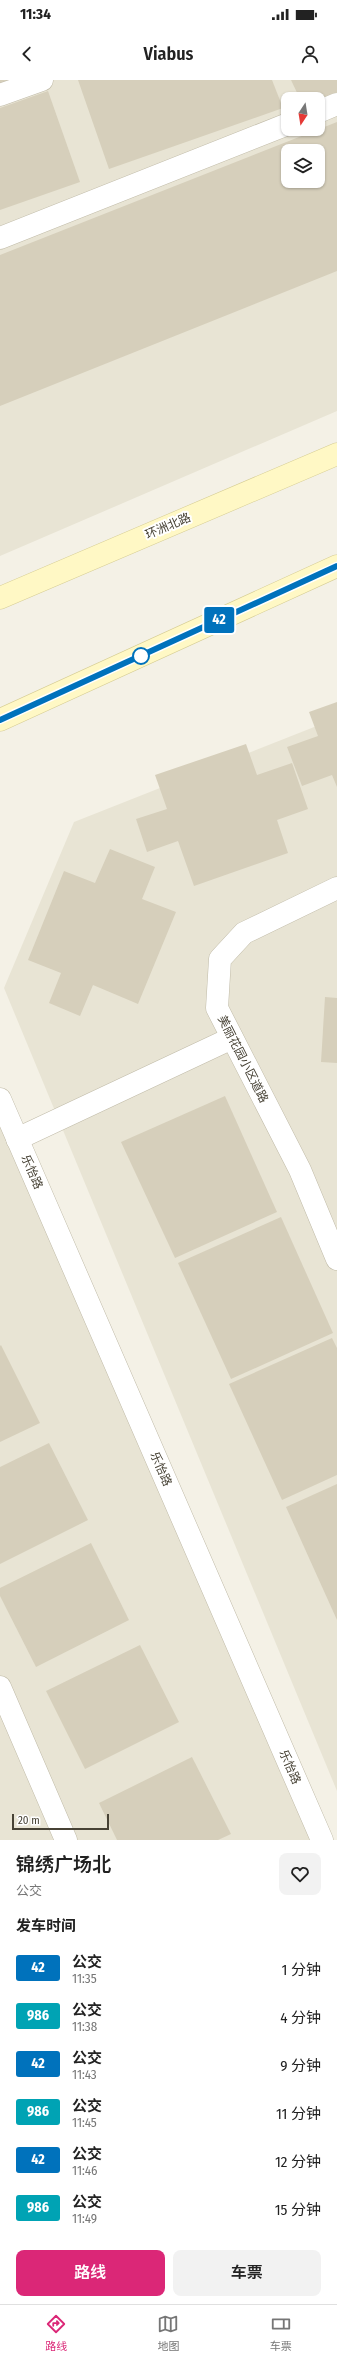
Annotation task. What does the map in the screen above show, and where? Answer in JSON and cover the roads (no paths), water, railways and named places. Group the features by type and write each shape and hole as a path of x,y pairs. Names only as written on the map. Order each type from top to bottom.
{"main road":[{"name":"环洲北路","path":"0,598 337,454"},
{"path":"0,720 337,566"}],"street":[{"path":"0,94 42,80"},
{"path":"325,109 337,104"},
{"path":"0,238 281,127"},
{"name":"美丽花园小区道路","path":"337,888 244,933 220,959 217,1008 300,1170 337,1259"},
{"path":"17,1139 232,1038"},
{"name":"乐怡路","path":"0,1099 322,1840"},
{"path":"0,1687 66,1840"}]}
